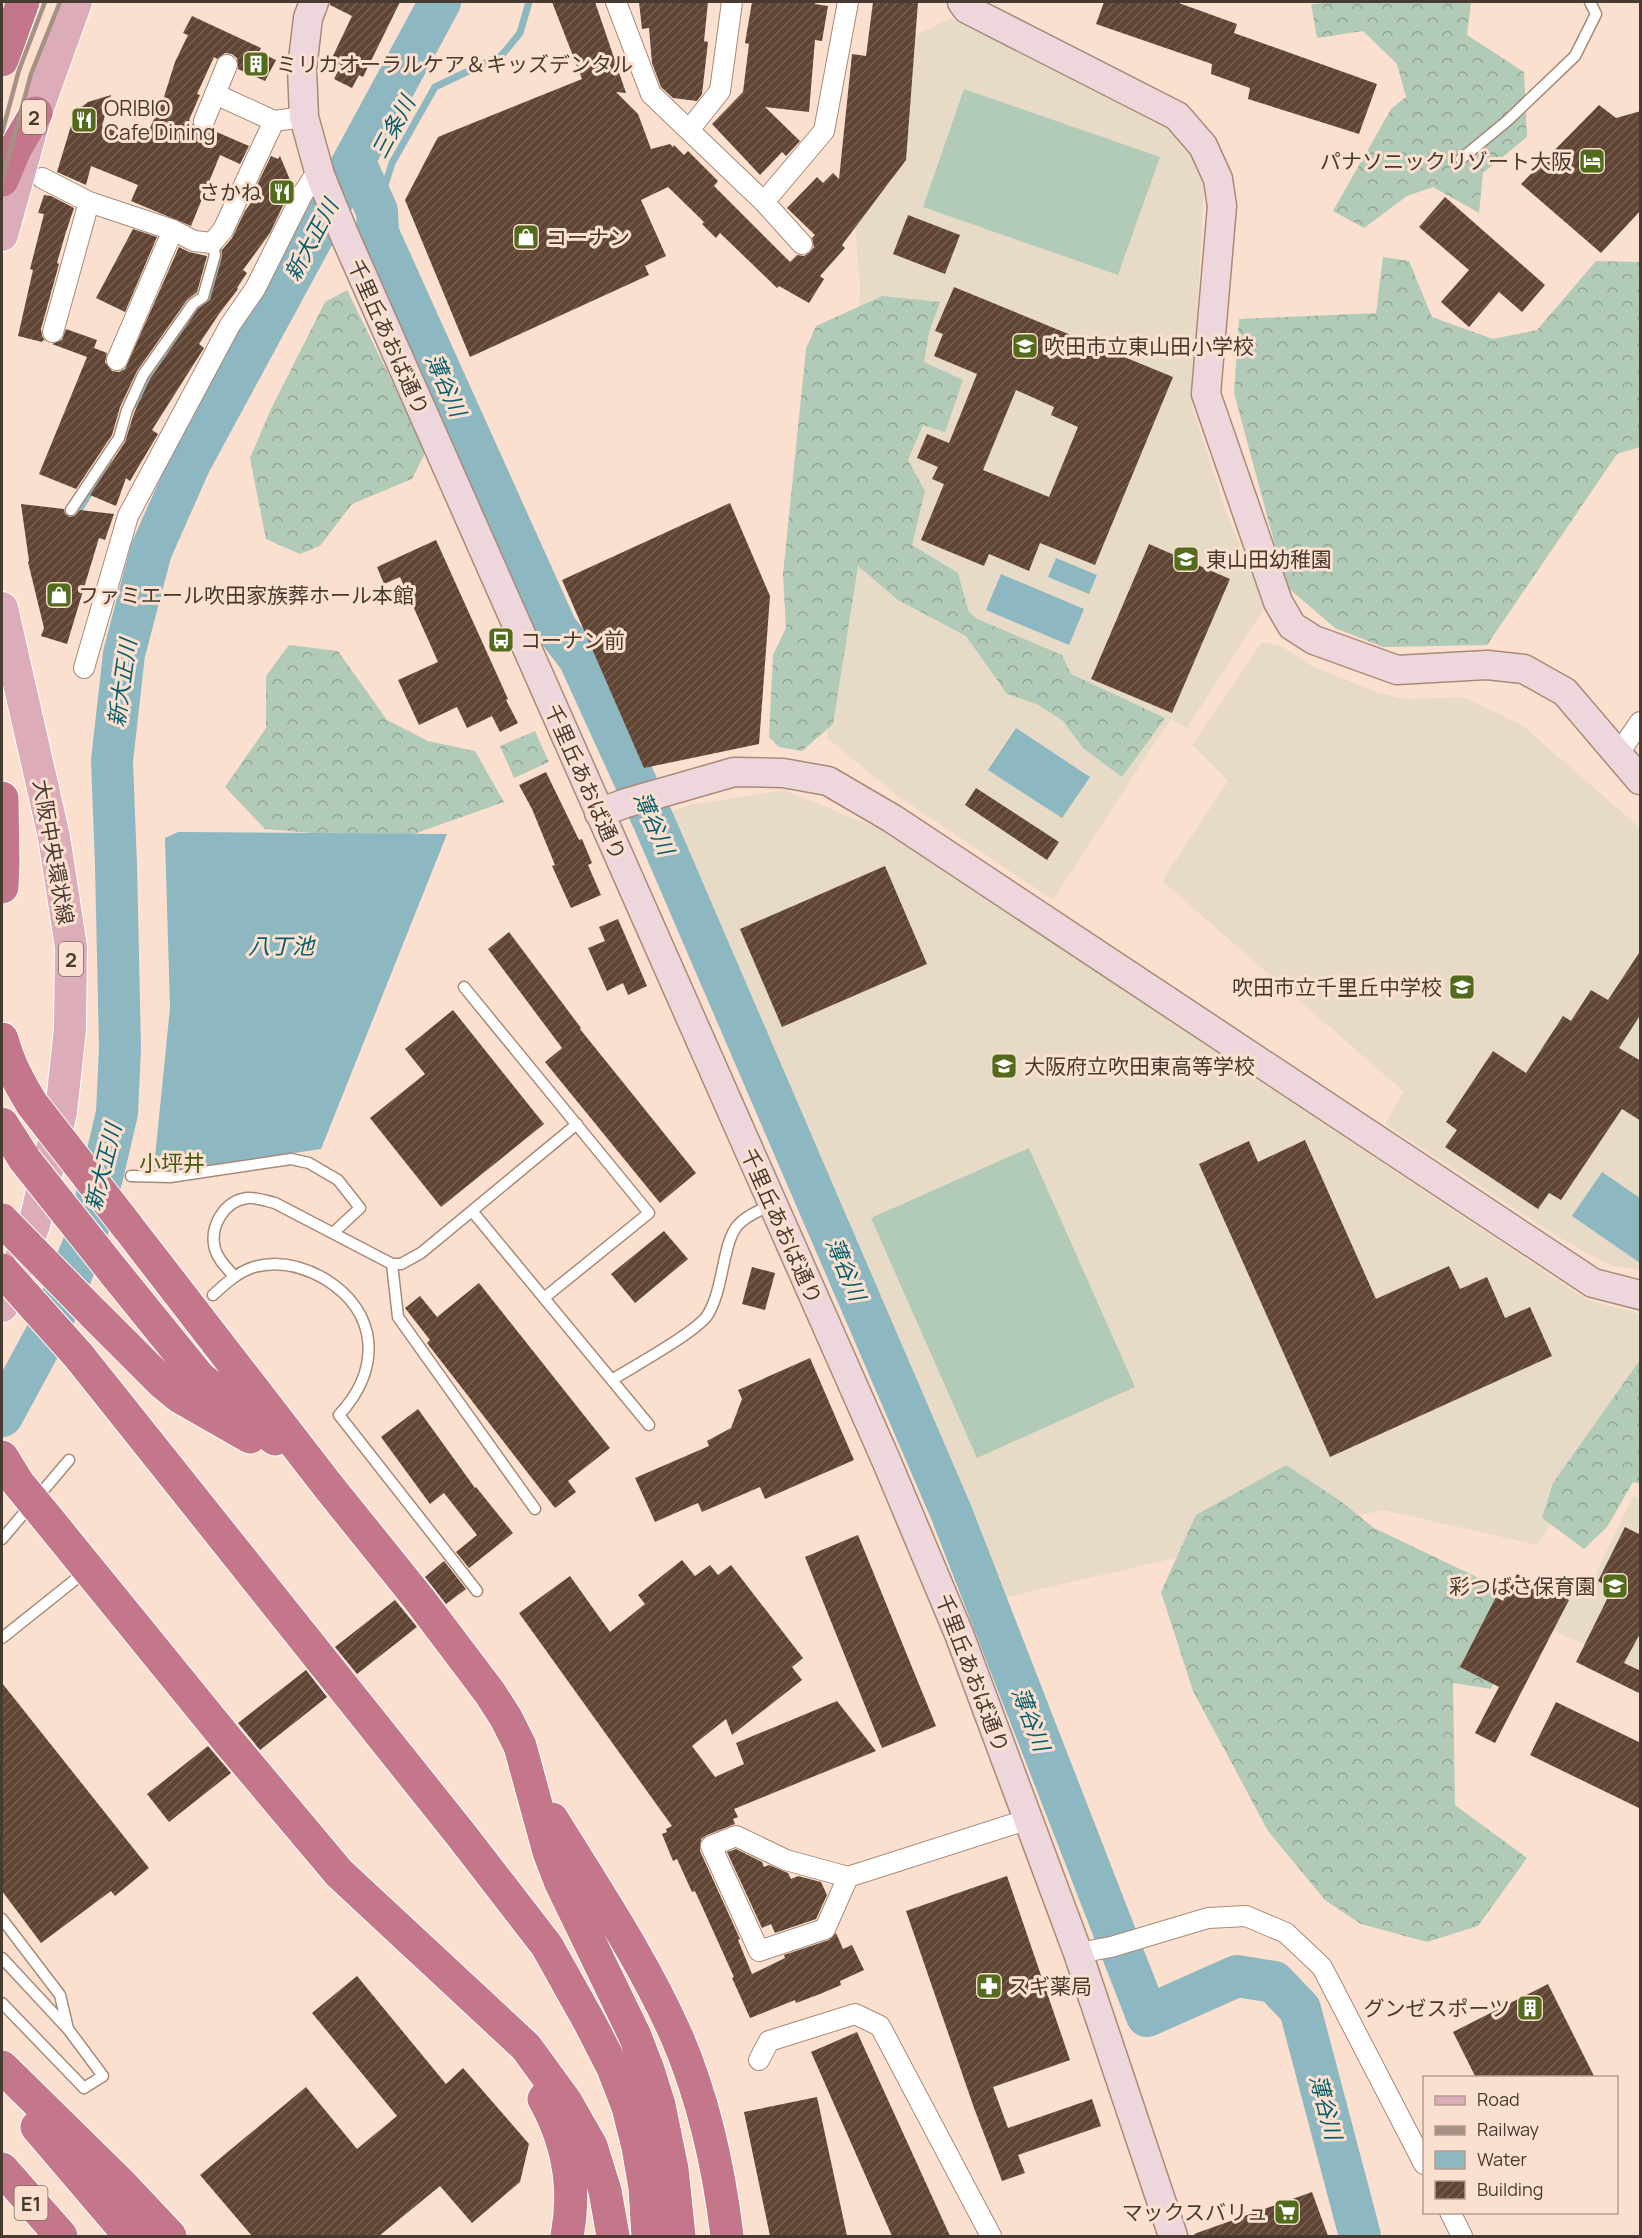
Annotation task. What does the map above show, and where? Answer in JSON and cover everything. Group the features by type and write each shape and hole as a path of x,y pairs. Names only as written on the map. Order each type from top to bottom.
{"highway":[{"path":"2,43 21,2"},
{"path":"2,60 21,2"},
{"path":"2,180 15,149 36,113"},
{"path":"2,798 2,887"},
{"path":"2,1039 6,1057 17,1081 32,1104 328,1486 419,1599 490,1693 506,1718 520,1746 549,1852 560,1881 635,2036 648,2070 659,2105 672,2169 679,2236"},
{"path":"2,1124 25,1160 199,1377 304,1463 328,1486"},
{"path":"2,1220 164,1384 180,1397 292,1461 328,1486"},
{"path":"2,1270 78,1355 547,1946 613,2068 628,2108 642,2168 648,2236"},
{"path":"7,1469 339,1873 526,2047 578,2120 599,2166 613,2236"},
{"path":"531,1784 629,1945 678,2039 710,2139 723,2199 727,2236"},
{"path":"432,1961 539,2090 550,2110 569,2166 571,2206 567,2236"},
{"path":"2,2067 122,2185 170,2236"},
{"path":"2,2083 75,2174 130,2236"},
{"name":"E1","path":"2,2169 62,2236"}],"main road":[{"name":"2","path":"2,235 36,113 76,2"},
{"name":"大阪中央環状線","path":"2,608 54,837 71,947 70,1029 61,1112 34,1225 2,1306"}],"street":[{"path":"84,668 128,516 230,325 255,290 302,195 319,172 304,117 302,68 308,18 314,2"},
{"path":"616,2 651,94 764,202 802,244"},
{"path":"689,130 720,91 732,2"},
{"path":"764,202 824,131 848,2"},
{"path":"962,2 967,9 1177,116 1203,146 1218,179 1222,206 1206,394 1278,602 1292,626 1314,640 1396,670 1487,665 1524,669 1566,692 1641,780"},
{"path":"204,121 227,65"},
{"path":"215,94 274,121 304,117"},
{"path":"42,178 89,202 174,230 194,241 213,243 223,230 274,121"},
{"name":"千里丘あおば通り","path":"319,172 344,234 599,813 774,1204 950,1612 1078,1953 1173,2236"},
{"path":"52,332 89,202"},
{"path":"117,360 174,230"},
{"path":"1619,753 1641,722"},
{"path":"599,813 734,772 783,773 828,781 902,825 1593,1283 1641,1295"},
{"path":"848,1878 825,1929 759,1951 711,1846 736,1836 786,1860 848,1878 1029,1819"},
{"path":"1078,1953 1111,1947 1208,1918 1246,1917 1286,1933 1322,1967 1423,2160"},
{"path":"759,2060 769,2041 855,2014 880,2026 991,2236"},
{"path":"1451,2214 1462,2236"}],"lane":[{"path":"1461,159 1507,121 1575,56 1596,14 1590,2"},
{"path":"71,510 119,438 127,410 143,375 193,304 203,297 215,255 213,243"},
{"path":"464,987 649,1213 544,1298"},
{"path":"234,1276 220,1260 213,1236 221,1214 232,1204 245,1198 275,1203 392,1264 400,1264 421,1253 577,1124"},
{"path":"131,1176 170,1177 291,1159 309,1163 338,1180 360,1208 333,1233"},
{"path":"612,1380 699,1325 717,1296 735,1228 748,1216 774,1204"},
{"path":"472,1211 649,1425"},
{"path":"392,1264 398,1317 536,1509"},
{"path":"213,1295 234,1276 254,1267 288,1265 302,1268 333,1284 356,1306 364,1321 368,1337 367,1370 353,1400 339,1415 477,1591"},
{"path":"2,1539 69,1460"},
{"path":"2,1638 88,1569"},
{"path":"2,1918 60,1995 68,2029"},
{"path":"2,1958 68,2029 104,2076 84,2088 2,2003"}],"shaded area":[{"name":"吹田市立東山田小学校","path":"950,18 1167,128 1194,160 1204,188 1192,406 1226,511 1265,607 1187,728 1171,720 1053,900 899,797 827,738 860,286 855,226 894,179 908,39"},
{"name":"吹田市立千里丘中学校","path":"1262,642 1281,646 1310,665 1376,692 1404,699 1464,697 1523,726 1640,828 1640,1270 1612,1266 1568,1243 1385,1124 1404,1092 1162,881 1228,781 1192,745"},
{"name":"大阪府立吹田東高等学校","path":"784,790 890,833 1587,1300 1640,1314 1640,1387 1537,1545 1383,1510 1002,1598 660,816 689,805"},
{"name":"彩つばさ保育園","path":"1633,1496 1640,1499 1640,1672 1522,1615 1541,1575 1585,1596"}],"green space":[{"path":"1471,2 1467,35 1524,72 1527,137 1483,173 1479,213 1433,187 1407,196 1364,228 1333,211 1391,109 1406,97 1397,64 1363,31 1317,38 1311,4"},
{"path":"964,89 1160,157 1118,275 923,207"},
{"path":"1383,257 1409,261 1432,317 1493,339 1537,330 1596,261 1640,262 1640,447 1617,454 1487,645 1383,647 1335,628 1286,586 1234,393 1239,319 1376,313"},
{"path":"347,290 426,451 412,479 352,504 320,546 300,554 266,539 250,458 271,409 325,302"},
{"path":"882,296 940,302 929,333 924,362 963,380 945,432 923,425 908,460 925,491 912,545 958,573 969,612 977,619 1062,655 1071,674 1165,718 1122,777 1083,748 1063,721 1037,704 1007,694 966,636 898,600 858,566 833,724 802,751 779,747 769,737 773,655 786,628 783,574 806,349 816,326"},
{"path":"289,645 338,651 387,720 428,741 475,751 504,802 397,840 265,829 225,787 266,728 266,676"},
{"path":"535,731 549,762 514,778 500,746"},
{"path":"1029,1148 1135,1387 977,1458 871,1218"},
{"path":"1640,1360 1640,1484 1633,1482 1607,1527 1584,1549 1542,1518 1553,1483"},
{"path":"1286,1465 1339,1500 1374,1528 1483,1580 1516,1631 1491,1689 1453,1683 1455,1805 1527,1858 1478,1926 1427,1942 1361,1924 1325,1900 1268,1831 1193,1691 1161,1592 1196,1515"}],"water":[{"path":"1056,558 1097,575 1089,594 1048,577"},
{"path":"1001,574 1084,609 1069,645 986,610"},
{"path":"1016,728 1090,777 1062,818 988,770"},
{"name":"八丁池","path":"178,832 447,834 321,1149 162,1173 154,1167 170,1008 165,838"},
{"path":"1602,1172 1640,1198 1640,1263 1572,1216"}],"building":[{"path":"330,2 400,2 363,77 359,75 352,88 334,79 341,65 331,60 352,16 330,5"},
{"path":"552,2 595,2 626,93 616,92 638,114 651,149 670,144 684,155 688,151 718,181 714,186 790,262 797,255 804,256 810,252 814,247 812,238 815,235 787,208 817,177 823,183 833,173 839,179 852,54 866,56 873,2 918,2 906,160 842,245 845,248 820,276 824,279 809,303 779,286 777,288 720,233 716,238 702,224 704,222 668,187 641,200 666,256 645,266 649,275 470,357 405,200 438,137 582,79"},
{"path":"639,2 708,2 704,41 708,42 702,94 697,101 673,98 661,87 652,63 649,28 642,29"},
{"path":"752,2 816,2 815,4 828,6 822,41 815,40 809,112 765,107 800,141 786,156 782,152 760,175 712,124 743,92 749,44 745,43"},
{"path":"1104,2 1176,2 1237,24 1234,33 1377,84 1359,134 1248,99 1250,88 1211,74 1212,64 1096,24"},
{"path":"192,16 261,48 259,52 276,60 265,81 238,69 237,58 232,54 225,53 217,59 214,57 197,94 200,95 189,120 199,132 205,133 212,130 249,146 240,164 220,155 191,226 131,201 138,185 91,166 86,185 57,172 73,119 79,109 88,102 111,95 102,126 143,142 162,103 175,62 188,35 183,33"},
{"name":"パナソニックリゾート大阪","path":"1599,105 1616,118 1641,111 1641,210 1601,253 1521,184"},
{"path":"271,156 278,159 280,156 293,187 284,197 286,199 270,233 243,270 247,273 238,289 199,344 204,348 152,430 158,434 130,481 126,478 116,506 90,495 125,442 134,413 150,379 198,309 210,300 222,250 232,238 245,211 261,189 257,185"},
{"path":"44,195 51,196 74,208 57,263 59,264 41,329 45,341 42,342 18,336 33,270 30,269 44,214 38,213"},
{"path":"1445,197 1545,285 1522,312 1499,292 1469,327 1441,302 1469,270 1419,227"},
{"path":"908,215 960,235 945,274 893,254"},
{"path":"133,229 157,237 125,312 96,298"},
{"path":"179,247 207,256 197,292 187,300 137,371 120,407 112,435 76,489 39,474 87,357 52,344 62,340 66,329 97,340 94,348 107,353 105,362 112,371 119,372 125,369"},
{"path":"954,287 1173,377 1095,565 1040,543 1029,571 989,554 984,566 921,540 944,484 932,479 938,467 917,458 927,434 949,443 977,374 934,356 943,334 935,331","holes":["1016,390 1054,407 1051,415 1078,427 1049,497 983,470"]},
{"path":"730,503 770,596 759,744 644,768 562,580"},
{"name":"ファミエール吹田家族葬ホール本館","path":"21,504 64,509 65,514 70,517 75,516 80,510 114,514 105,540 99,538 67,644 41,636 44,628 28,562"},
{"path":"436,540 518,723 500,732 492,716 467,728 457,707 419,725 398,680 438,662 400,577 384,584 377,567"},
{"path":"1149,544 1230,579 1172,713 1091,679"},
{"path":"546,772 579,840 582,839 592,863 588,865 601,895 571,908 552,866 555,865 532,809 519,785"},
{"path":"976,788 1059,842 1047,860 965,805"},
{"path":"885,866 927,964 782,1027 740,929"},
{"path":"618,919 647,986 628,995 623,983 607,991 588,948 605,941 599,927"},
{"path":"509,932 580,1029 696,1173 660,1203 545,1062 562,1048 488,949"},
{"path":"1641,950 1641,1014 1619,1048 1641,1061 1641,1121 1622,1109 1561,1200 1549,1193 1538,1209 1445,1147 1457,1130 1446,1122 1493,1051 1526,1073 1563,1016 1571,1021 1591,990 1608,1000"},
{"path":"453,1010 544,1124 441,1207 370,1118 425,1074 405,1049"},
{"path":"1305,1140 1376,1299 1449,1266 1460,1289 1487,1277 1505,1318 1530,1307 1552,1356 1330,1457 1199,1164 1249,1141 1258,1162"},
{"path":"664,1231 688,1259 635,1303 611,1274"},
{"path":"752,1267 775,1273 765,1310 742,1304"},
{"path":"479,1283 610,1448 568,1481 576,1492 555,1508 427,1343 430,1340 405,1308 420,1296 437,1317"},
{"path":"810,1358 854,1460 765,1499 760,1487 702,1512 698,1503 655,1522 635,1478 709,1446 707,1441 731,1428 742,1399 738,1390"},
{"path":"418,1409 475,1488 513,1533 469,1568 456,1552 477,1535 444,1493 430,1504 381,1437"},
{"path":"1625,1527 1641,1535 1641,1632 1624,1663 1641,1671 1641,1694 1576,1662 1612,1589 1598,1581"},
{"path":"858,1535 936,1726 882,1748 805,1557"},
{"path":"682,1560 695,1576 710,1565 718,1575 731,1565 803,1658 792,1667 802,1680 732,1735 726,1719 692,1746 715,1777 744,1764 736,1743 837,1701 876,1751 734,1809 738,1817 733,1819 735,1824 701,1839 700,1851 740,1939 738,1940 752,1974 785,1958 784,1955 829,1940 836,1933 843,1949 852,1945 864,1970 840,1981 841,1985 820,1994 796,2003 795,2000 750,2018 695,1891 692,1892 677,1859 673,1861 662,1834 672,1826 519,1613 570,1576 610,1632 645,1604 638,1595"},
{"path":"444,1561 466,1589 446,1604 425,1577"},
{"path":"1517,1574 1569,1600 1495,1743 1475,1733 1499,1687 1460,1667 1496,1597 1503,1601"},
{"path":"395,1600 417,1627 357,1674 335,1647"},
{"path":"306,1670 327,1697 260,1750 238,1723"},
{"path":"2,1683 149,1868 115,1896 111,1891 41,1943 2,1891"},
{"path":"1556,1702 1641,1743 1641,1809 1530,1755"},
{"path":"208,1746 231,1773 169,1822 147,1794"},
{"path":"736,1849 762,1862 764,1867 769,1865 788,1873 791,1879 798,1876 821,1882 827,1895 816,1919 775,1933 771,1924 762,1928 727,1852"},
{"name":"スギ薬局","path":"1007,1876 1070,2060 993,2087 1008,2128 1092,2099 1101,2126 1018,2155 1025,2173 1002,2181 974,2108 906,1911"},
{"path":"357,1976 446,2084 463,2068 529,2144 520,2182 472,2223 440,2186 379,2236 252,2236 200,2175 306,2087 357,2149 397,2116 312,2013"},
{"name":"グンゼスポーツ","path":"1548,1984 1594,2076 1475,2076 1453,2032"},
{"path":"857,2032 950,2236 892,2236 811,2052"},
{"path":"817,2097 847,2236 770,2236 744,2112"},
{"name":"マックスバリュ","path":"1312,2192 1328,2236 1195,2236 1194,2234"}],"waterway":[{"name":"新大正川","path":"2,1416 47,1333 83,1246 117,1113 120,1048 112,761 124,654 151,551 190,463 440,2"},
{"name":"三条川","path":"377,211 392,163 435,87 502,55 520,33 529,2"},
{"name":"薄谷川","path":"355,162 377,211 378,233 556,628 579,658 653,820 951,1512 1147,2016 1237,1976 1274,1982 1300,2009 1360,2236"},
{"path":"134,405 211,290 220,267 220,252"},
{"path":"74,518 109,462"}],"railway":[{"path":"2,133 19,70 45,2"},
{"path":"2,181 31,74 60,2"}],"place":[{"name":"ミリカオーラルケア＆キッズデンタル","path":"256,64"},
{"name":"ORIBIO Cafe Dining","path":"84,120"},
{"name":"パナソニックリゾート大阪","path":"1592,161"},
{"name":"さかね","path":"282,192"},
{"name":"コーナン","path":"526,237"},
{"name":"吹田市立東山田小学校","path":"1025,346"},
{"name":"東山田幼稚園","path":"1186,559"},
{"name":"ファミエール吹田家族葬ホール本館","path":"59,595"},
{"name":"コーナン前","path":"501,640"},
{"name":"吹田市立千里丘中学校","path":"1462,987"},
{"name":"大阪府立吹田東高等学校","path":"1004,1066"},
{"name":"彩つばさ保育園","path":"1615,1586"},
{"name":"スギ薬局","path":"989,1986"},
{"name":"グンゼスポーツ","path":"1530,2008"},
{"name":"マックスバリュ","path":"1287,2212"}],"district":[{"name":"小坪井","path":"172,1163"}]}
